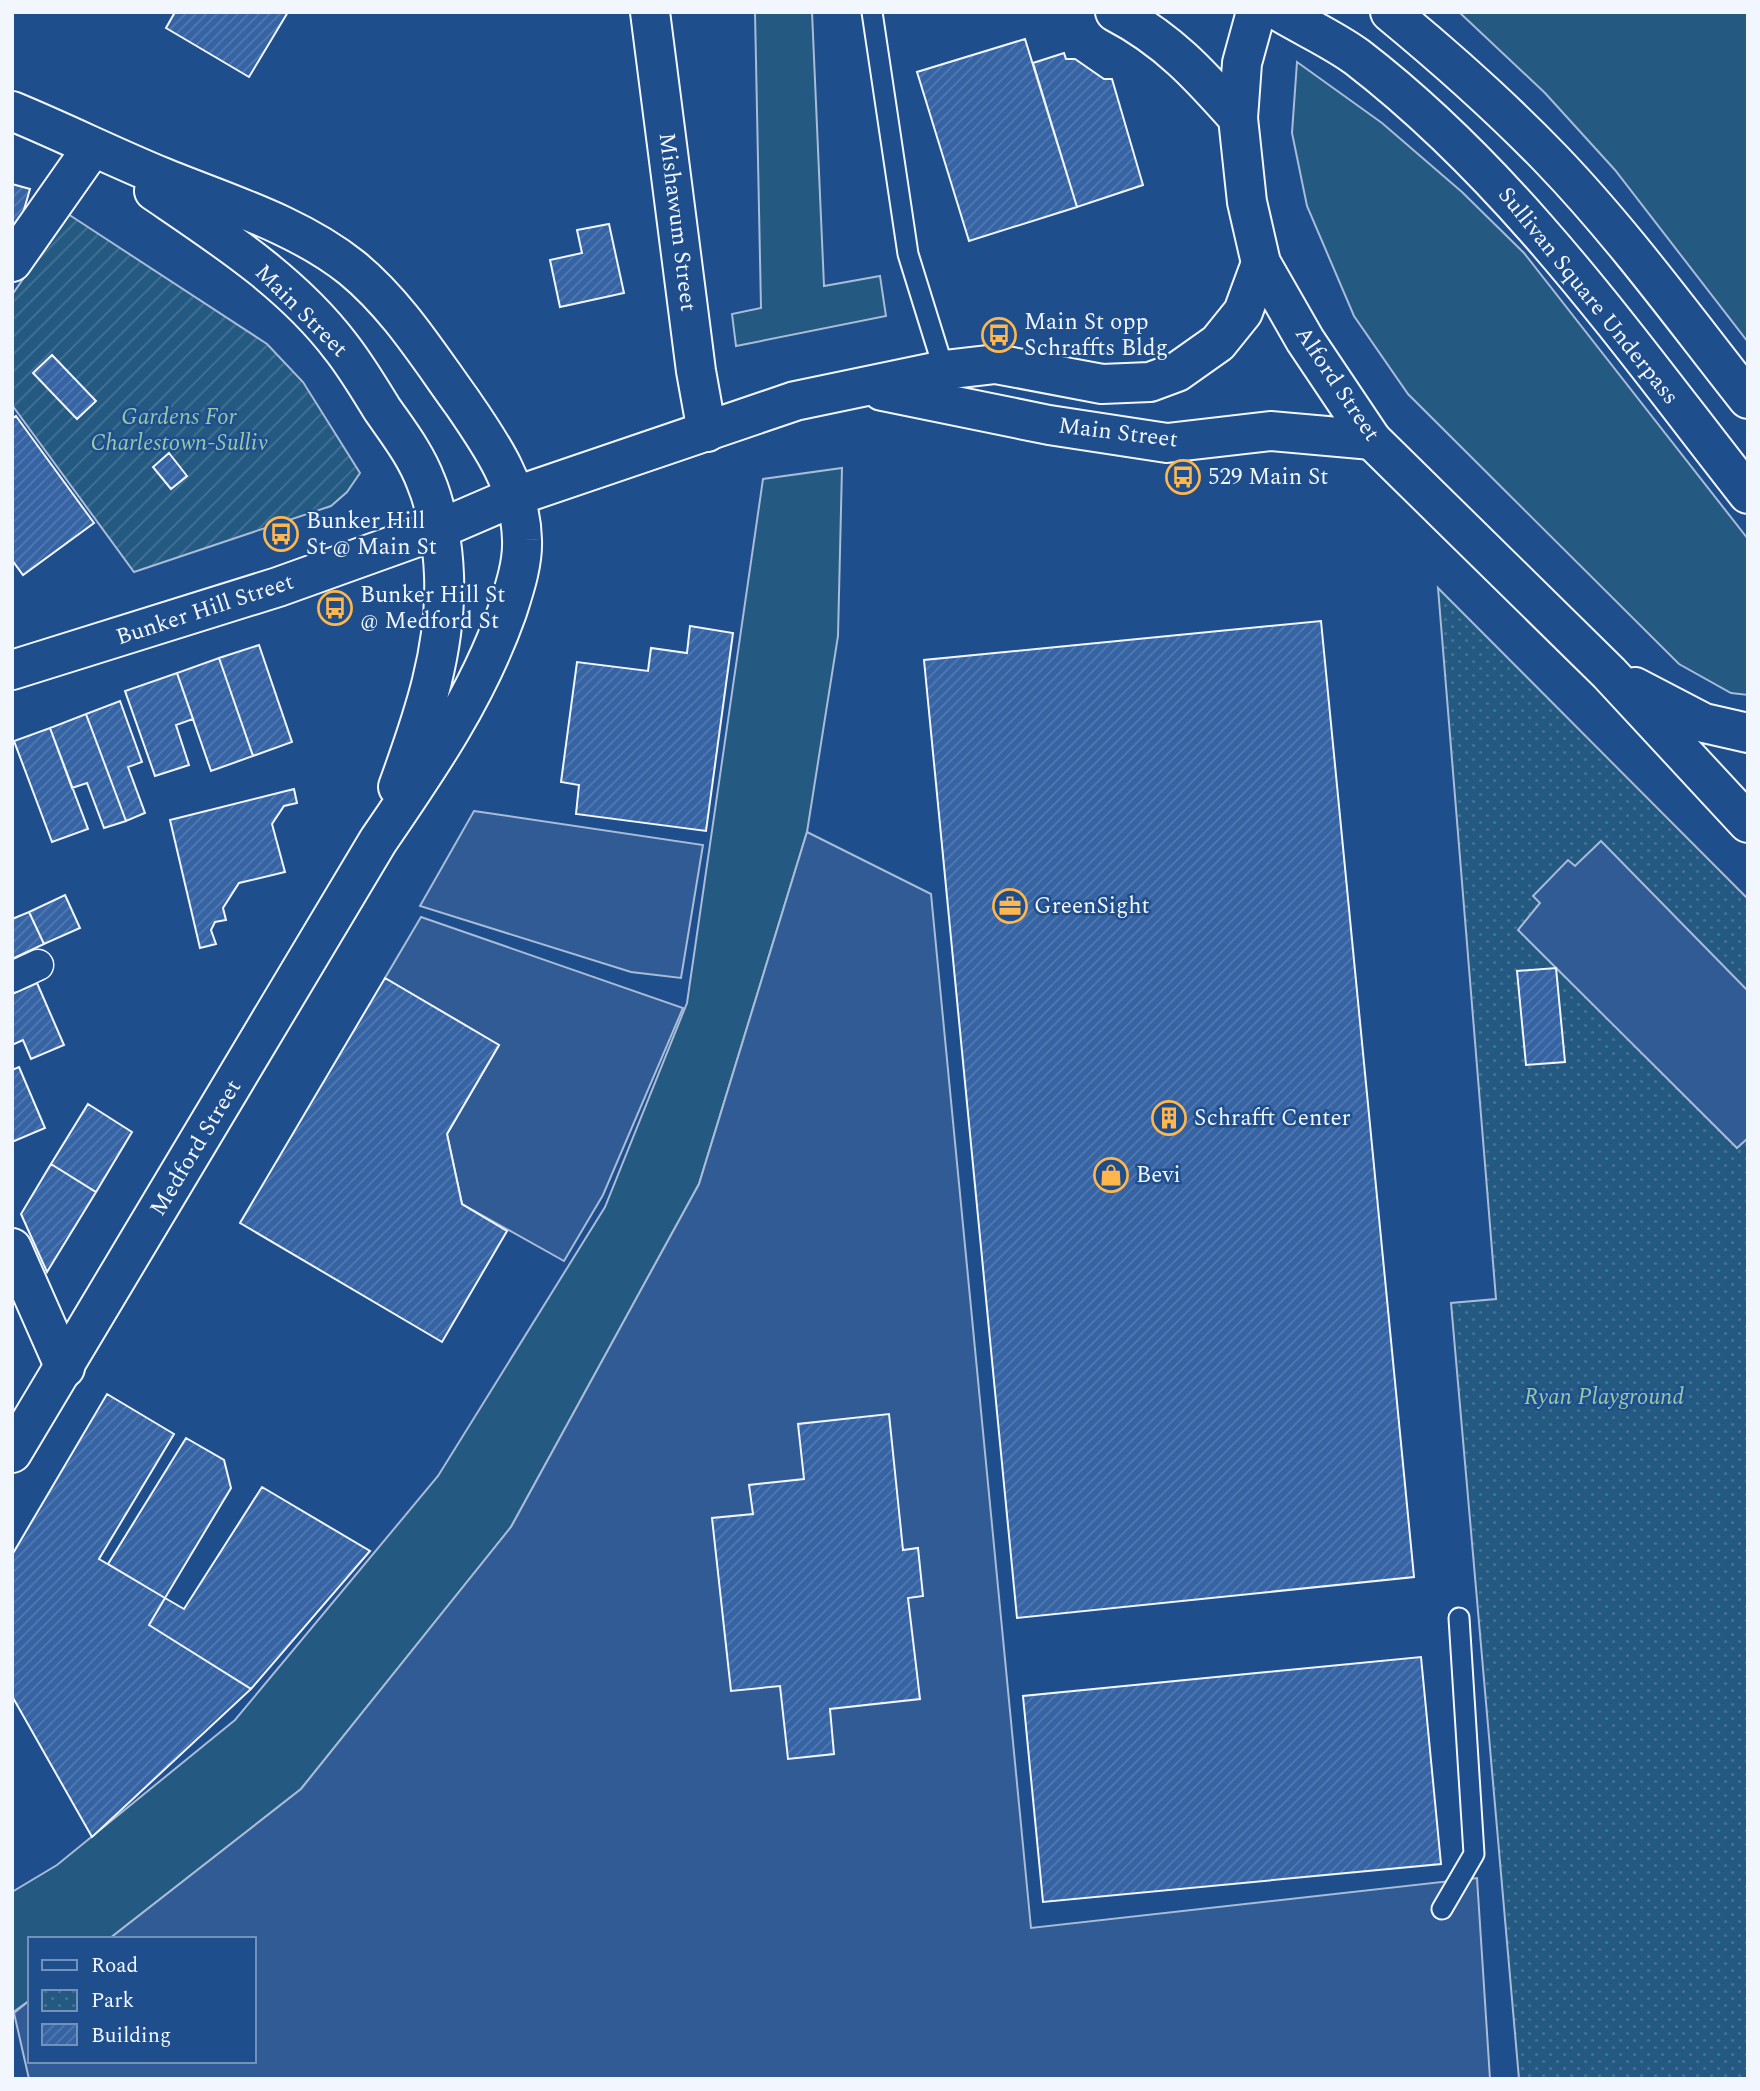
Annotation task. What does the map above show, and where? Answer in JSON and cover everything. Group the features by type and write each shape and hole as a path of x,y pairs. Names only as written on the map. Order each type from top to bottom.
{"main road":[{"name":"Mishawum Street","path":"650,12 696,371 707,432"},
{"path":"1115,12 1161,39 1199,73 1238,118"},
{"name":"Alford Street","path":"1256,12 1242,63 1238,118 1247,202 1261,263 1305,340 1372,440 1609,673 1748,823"},
{"name":"Sullivan Square Underpass","path":"1280,12 1356,56 1463,148 1549,240 1748,494"},
{"path":"1390,12 1464,74 1553,161 1633,253 1748,399"},
{"name":"Main Street","path":"12,111 92,148 301,234 351,268 399,315 494,448 516,496"},
{"name":"Main Street","path":"92,148 234,246 290,293 341,346 427,483 437,530 516,496 794,401 944,370 996,365 1102,384 1150,382 1168,376 1198,359 1217,343 1243,312 1261,263"},
{"path":"12,262 92,148"},
{"name":"Main Street","path":"866,388 1049,425 1167,443 1270,431 1372,440"},
{"name":"Medford Street","path":"12,1453 378,841 470,700 496,643 516,584 522,542 516,496"},
{"name":"Medford Street","path":"378,841 425,712 436,665 444,574 437,530"},
{"name":"Bunker Hill Street","path":"12,670 278,587 437,530"},
{"name":"Alford Street","path":"1609,673 1704,723 1748,733"},
{"path":"12,1248 65,1368"}],"lane":[{"path":"872,12 908,254 944,370"},
{"path":"1442,1909 1474,1854 1459,1618"}],"green space":[{"path":"755,12 812,12 824,286 880,276 886,316 736,346 732,314 761,308"},
{"path":"1459,12 1748,12 1748,342 1615,170 1545,93"},
{"path":"1297,62 1382,123 1462,192 1524,253 1748,539 1748,695 1731,693 1679,664 1408,394 1354,316 1307,206 1292,133"},
{"name":"Gardens For Charlestown-Sulliv","path":"68,214 267,344 303,382 360,473 347,492 331,506 134,572 12,405 12,295"},
{"path":"842,468 838,636 807,832 699,1184 511,1527 301,1789 112,1937 28,1937 28,2001 12,2013 12,1892 57,1865 235,1720 438,1476 605,1207 687,1003 763,479"},
{"name":"Ryan Playground","path":"1438,588 1748,899 1748,2079 1519,2079 1451,1303 1496,1299"}],"shaded area":[{"path":"474,811 703,845 681,978 631,972 420,906"},
{"path":"807,832 931,894 1031,1928 1477,1878 1490,2079 29,2079 14,2013 28,2002 28,2063 256,2063 256,1937 112,1937 301,1789 511,1527 699,1184"},
{"path":"1601,841 1748,991 1748,1138 1737,1148 1518,930 1540,903 1533,896 1568,860 1575,866"},
{"path":"421,917 683,1008 603,1195 564,1261 462,1204 447,1134 499,1045 385,978"}],"building":[{"path":"175,12 288,12 249,77 166,28"},
{"path":"1025,39 1077,207 969,241 917,72"},
{"path":"1064,53 1066,59 1075,59 1104,79 1112,79 1143,185 1077,207 1033,63"},
{"path":"12,184 30,189 19,227 12,225"},
{"path":"609,224 624,293 560,307 550,260 582,253 577,230"},
{"path":"52,355 96,401 77,419 33,373"},
{"path":"16,416 94,523 23,575 12,560 12,419"},
{"path":"169,453 187,476 171,489 153,467"},
{"name":"Schrafft Center","path":"1321,621 1414,1577 1017,1618 924,660"},
{"path":"690,626 733,633 706,831 576,814 579,785 561,782 577,662 648,671 651,648 687,653"},
{"path":"259,645 292,742 253,756 219,658"},
{"path":"219,658 253,756 211,771 177,673"},
{"path":"177,673 193,719 176,725 189,765 155,776 125,691"},
{"path":"120,701 142,762 128,767 145,813 126,821 86,714"},
{"path":"86,714 126,821 104,828 87,783 72,788 50,728"},
{"path":"50,728 88,829 52,842 14,741"},
{"path":"294,789 297,803 284,806 272,824 285,872 239,883 223,908 226,920 215,922 211,930 216,944 200,948 170,820"},
{"path":"65,895 80,928 44,944 29,912"},
{"path":"29,912 44,944 12,959 12,919"},
{"path":"1556,968 1565,1062 1526,1065 1517,971"},
{"path":"385,978 499,1045 447,1134 462,1204 507,1231 442,1342 240,1223"},
{"path":"37,983 64,1045 31,1059 23,1040 12,1045 12,994"},
{"path":"19,1067 45,1128 12,1142 12,1070"},
{"path":"88,1104 132,1132 96,1192 51,1164"},
{"path":"51,1164 96,1192 47,1272 21,1214"},
{"path":"107,1394 174,1434 99,1559 165,1598 149,1625 251,1689 92,1837 12,1696 12,1555"},
{"path":"889,1414 903,1550 918,1548 923,1596 908,1598 920,1699 830,1709 834,1754 788,1759 780,1686 731,1691 712,1518 753,1514 749,1485 804,1479 798,1424"},
{"path":"186,1438 224,1460 231,1488 165,1598 108,1564"},
{"path":"262,1487 370,1551 251,1689 149,1625 165,1598 184,1609"},
{"path":"1421,1657 1441,1864 1043,1902 1023,1696"}],"place":[{"name":"Main St opp Schraffts Bldg","path":"999,335"},
{"name":"529 Main St","path":"1183,477"},
{"name":"Bunker Hill St @ Main St","path":"281,534"},
{"name":"Bunker Hill St @ Medford St","path":"335,608"},
{"name":"GreenSight","path":"1010,906"},
{"name":"Schrafft Center","path":"1169,1118"},
{"name":"Bevi","path":"1111,1175"}]}
